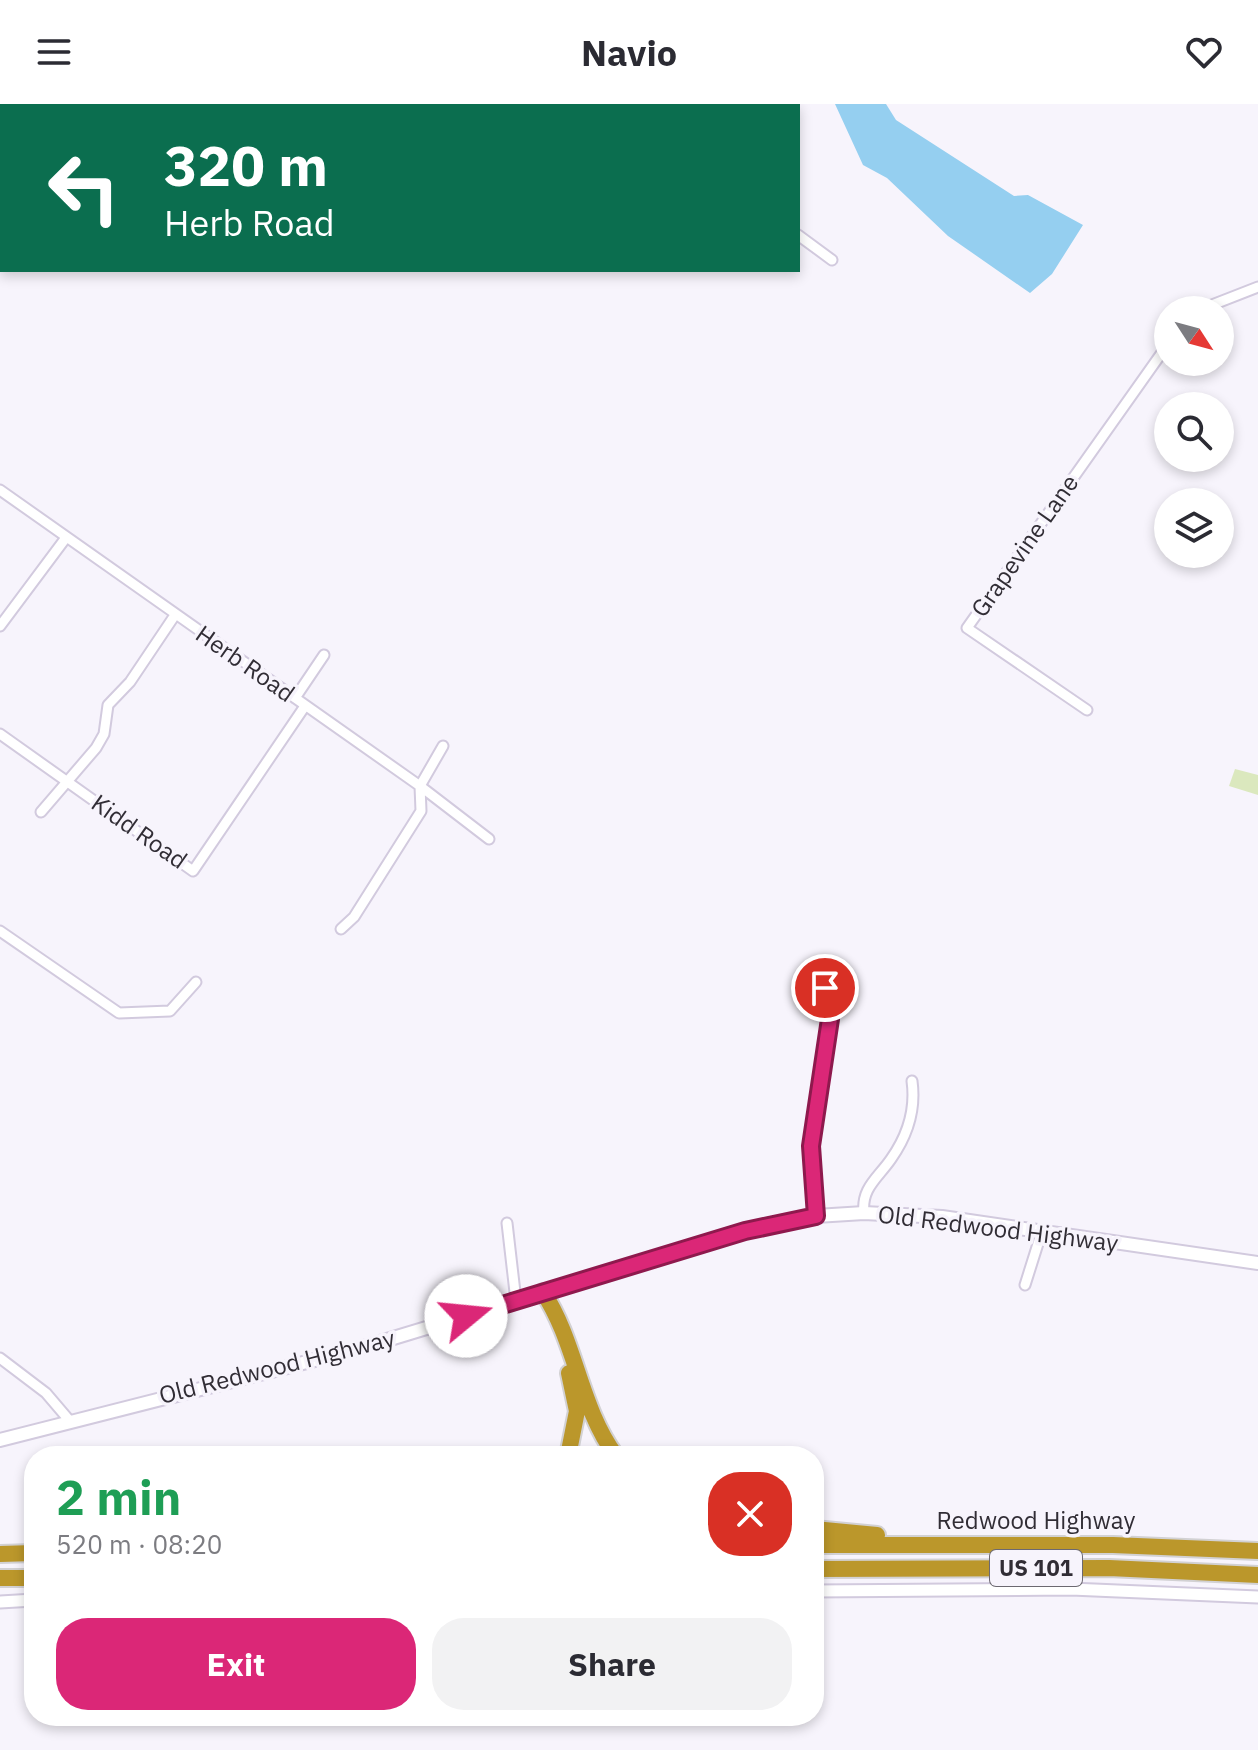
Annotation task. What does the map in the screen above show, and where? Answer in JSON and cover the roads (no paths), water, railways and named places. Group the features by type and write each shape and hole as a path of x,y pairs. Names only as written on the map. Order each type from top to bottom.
{"highway":[{"path":"543,1292 547,1314 573,1384 577,1411 570,1446"},
{"path":"543,1292 556,1312 596,1420 610,1446"},
{"path":"824,1530 962,1544"},
{"name":"Redwood Highway","path":"824,1545 1184,1546 1258,1551"},
{"path":"0,1554 24,1553"},
{"name":"Redwood Highway","path":"824,1569 1109,1568 1258,1575"},
{"path":"0,1578 24,1578"}],"main road":[{"name":"Old Redwood Highway","path":"0,1440 354,1350 745,1231 816,1216 864,1213 942,1217 1258,1263"}],"street":[{"path":"800,236 832,260"},
{"path":"1234,296 1258,287"},
{"name":"Grapevine Lane","path":"1087,710 967,628 1154,364"},
{"name":"Herb Road","path":"0,490 65,539 420,786 489,839"},
{"path":"0,626 65,539"},
{"path":"41,812 54,793 68,783 104,734 108,705 135,676 175,615"},
{"path":"295,698 324,655"},
{"name":"Kidd Road","path":"0,734 193,871 305,706"},
{"path":"341,929 354,917 421,811 420,786 443,746"},
{"path":"0,931 119,1013 170,1011 196,982"},
{"path":"816,1216 811,1146 828,1031 829,998 825,988"},
{"path":"864,1213 862,1199 892,1158 911,1118 912,1081"},
{"path":"507,1223 516,1301"},
{"path":"1025,1285 1042,1231"},
{"path":"0,1358 46,1393 69,1420"},
{"path":"824,1591 1073,1589 1258,1597"},
{"path":"0,1602 24,1601"}],"water":[{"path":"835,104 886,104 896,120 1014,196 1028,195 1083,225 1052,274 1030,293 948,236 887,178 863,165"}]}
